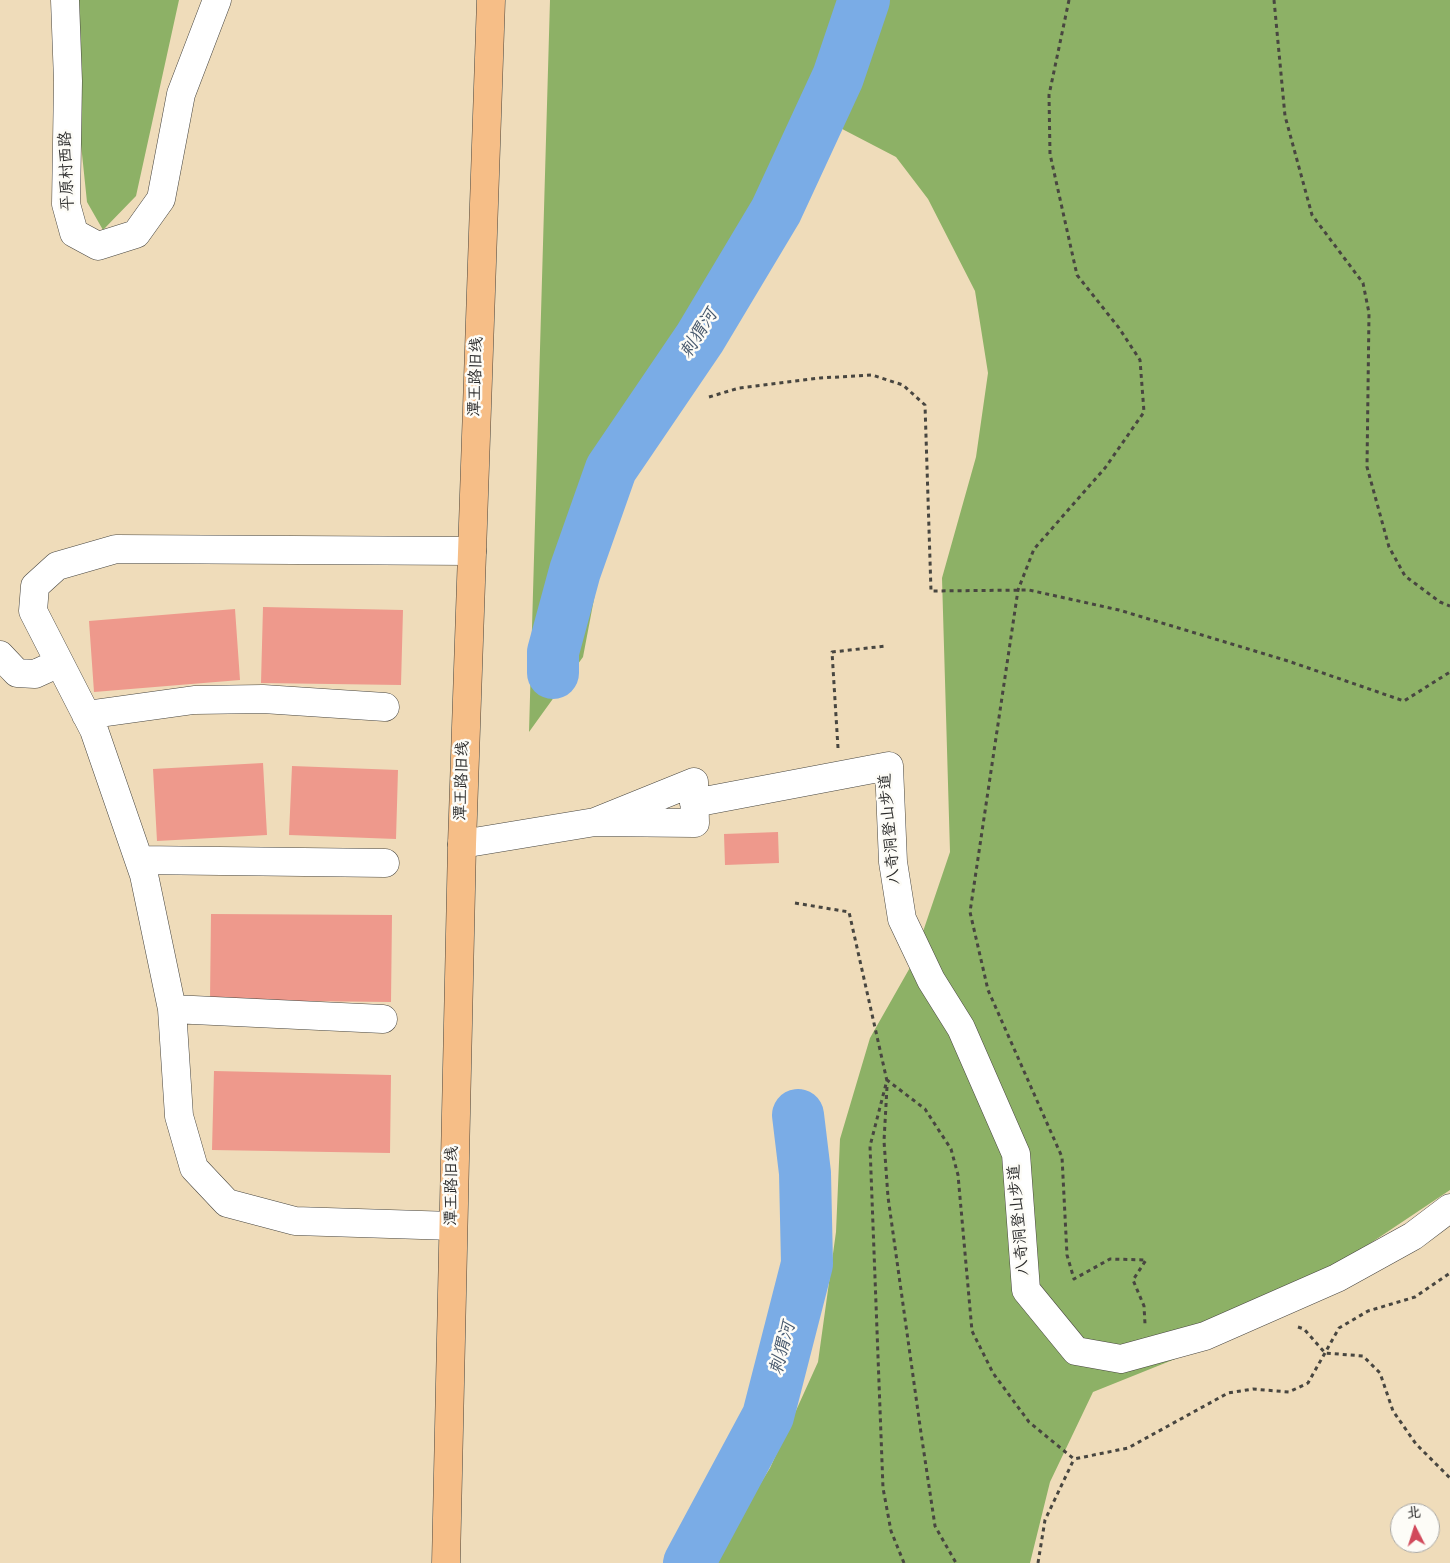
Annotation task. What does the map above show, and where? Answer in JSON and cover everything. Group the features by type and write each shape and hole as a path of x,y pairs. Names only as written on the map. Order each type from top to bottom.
{"main road":[{"name":"潭王路旧线","path":"446,1563 462,844 492,0"}],"street":[{"name":"平原村西路","path":"65,0 68,81 66,204 74,232 98,246 136,234 161,199 181,94 217,0"},
{"path":"453,1226 295,1221 227,1203 194,1168 179,1116 172,1009 144,875 94,730 33,612 36,586 57,566 116,549 472,551"},
{"path":"0,655 17,673 35,674 59,663"},
{"path":"86,716 194,700 263,700 385,707"},
{"name":"八奇洞登山步道","path":"694,803 890,766 893,862 902,919 931,980 961,1028 1016,1154 1026,1290 1076,1351 1121,1359 1205,1336 1336,1278 1413,1236 1450,1208"},
{"path":"462,844 694,803"},
{"path":"595,822 694,803"},
{"path":"139,860 385,863"},
{"path":"172,1009 383,1019"}],"path":[{"path":"1069,0 1048,95 1050,154 1077,275 1119,328 1140,360 1144,412 1106,468 1034,549 1018,590 970,912 988,990 1062,1157 1067,1255 1074,1279 1110,1259 1146,1260 1133,1280 1144,1306 1146,1353"},
{"path":"1274,0 1285,116 1312,215 1363,283 1369,313 1367,467 1389,547 1405,576 1440,602 1450,606"},
{"path":"709,397 739,388 820,378 872,375 903,384 925,405 930,591 1030,590 1119,610 1288,661 1404,700 1450,672"},
{"path":"839,776 832,652 886,646"},
{"path":"795,903 849,912 887,1080 884,1141 888,1197 935,1526 956,1563"},
{"path":"887,1080 925,1109 951,1148 958,1174 972,1331 993,1373 1029,1422 1074,1459"},
{"path":"887,1080 870,1146 883,1488 891,1530 904,1563"},
{"path":"1074,1459 1128,1448 1228,1393 1253,1389 1289,1392 1308,1382 1339,1328 1368,1311 1415,1296 1450,1274"},
{"path":"1295,1327 1304,1328 1325,1353 1363,1356 1380,1373 1393,1412 1416,1444 1450,1478"},
{"path":"1038,1563 1045,1520 1074,1459"}],"green space":[{"path":"66,0 179,0 136,196 103,230 87,202"},
{"path":"550,0 1450,0 1450,1190 1266,1313 1205,1347 1093,1392 1050,1482 1030,1563 711,1563 770,1468 818,1362 836,1232 840,1139 870,1038 912,964 950,852 942,578 976,457 988,373 975,291 928,199 896,157 798,106 754,221 686,329 640,429 605,541 583,657 529,732"}],"building":[{"path":"263,607 403,610 401,685 261,683"},
{"path":"235,609 240,680 94,692 89,621"},
{"path":"263,763 267,835 157,841 153,769"},
{"path":"292,766 398,770 396,839 289,835"},
{"path":"778,832 779,863 725,865 724,834"},
{"path":"211,914 392,915 391,1002 210,1000"},
{"path":"214,1071 391,1075 390,1153 212,1150"}],"waterway":[{"name":"刺猬河","path":"553,673 553,652 575,571 611,469 700,338 776,211 838,77 864,0"},
{"name":"刺猬河","path":"689,1563 768,1416 807,1264 805,1173 798,1115"}]}
